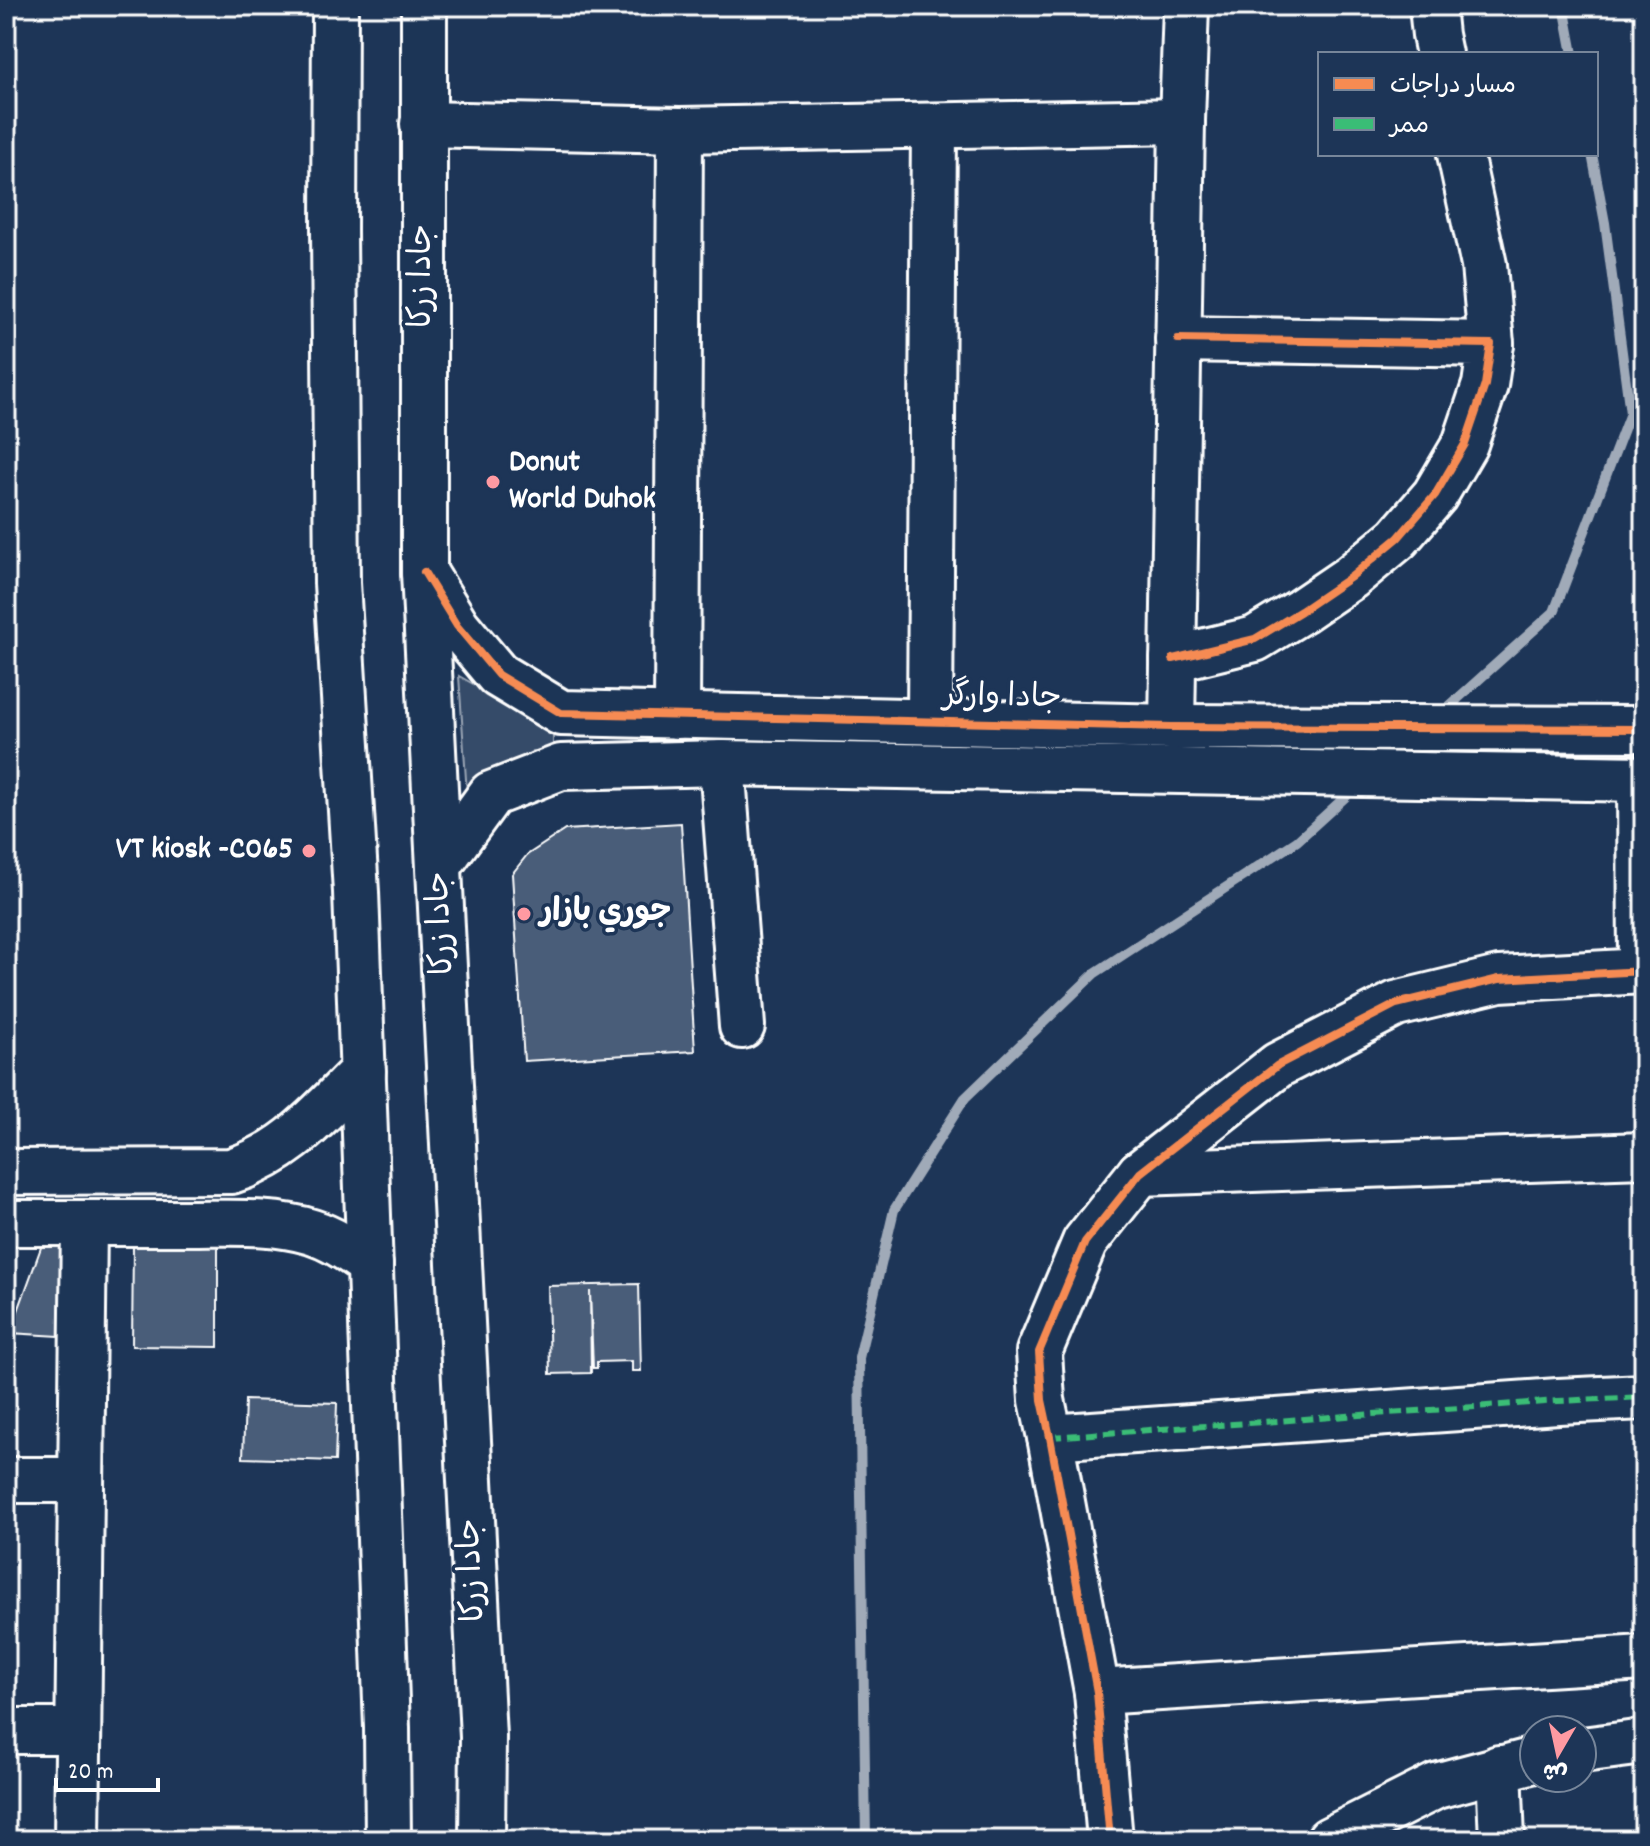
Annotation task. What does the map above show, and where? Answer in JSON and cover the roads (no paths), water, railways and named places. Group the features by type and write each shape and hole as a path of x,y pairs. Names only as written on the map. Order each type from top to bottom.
{"street":[{"path":"335,6 337,583 356,892 387,1728 388,1840"},
{"name":"جادا زرکا","path":"424,6 424,572 483,1737 482,1840"},
{"path":"1172,727 1186,6"},
{"path":"1432,6 1439,52"},
{"path":"423,124 680,130 1182,121"},
{"path":"930,721 934,126"},
{"path":"677,716 680,130"},
{"path":"1173,659 1255,639 1351,577 1398,538 1435,495 1465,444 1485,385 1491,344 1484,265 1460,156"},
{"path":"1178,339 1491,344"},
{"name":"جادا وارگر","path":"424,572 457,626 498,675 561,713 1172,727 1644,729"},
{"path":"596,714 579,720 573,735 578,747 615,764"},
{"path":"440,864 491,794 561,767 722,763 1642,779 1643,971 1499,979 1396,1004 1278,1065 1140,1173 1085,1242 1039,1352 1042,1400 1097,1692 1110,1840"},
{"path":"722,763 742,1026"},
{"path":"6,1172 231,1171 249,1166 297,1136 363,1071"},
{"path":"1140,1173 1644,1155"},
{"path":"231,1171 245,1197 244,1207 233,1223"},
{"path":"6,1223 233,1223 289,1227 332,1240 370,1265"},
{"path":"77,1840 84,1223"},
{"path":"1050,1437 1644,1397"},
{"path":"6,1480 80,1480"},
{"path":"1097,1692 1644,1658"},
{"path":"6,1731 78,1731"},
{"path":"1598,1748 1644,1742"},
{"path":"1329,1840 1436,1786 1517,1764 1502,1840"}],"waterway":[{"path":"1564,6 1573,52"},
{"path":"1445,710 1554,612 1630,413 1605,223 1592,156"},
{"path":"866,1840 859,1358 894,1210 965,1098 1095,973 1297,841 1353,790"}],"place":[{"name":"Donut World Duhok","path":"493,482"},
{"name":"VT kiosk -C065","path":"309,851"},
{"name":"جوري بازار","path":"524,914"}]}
